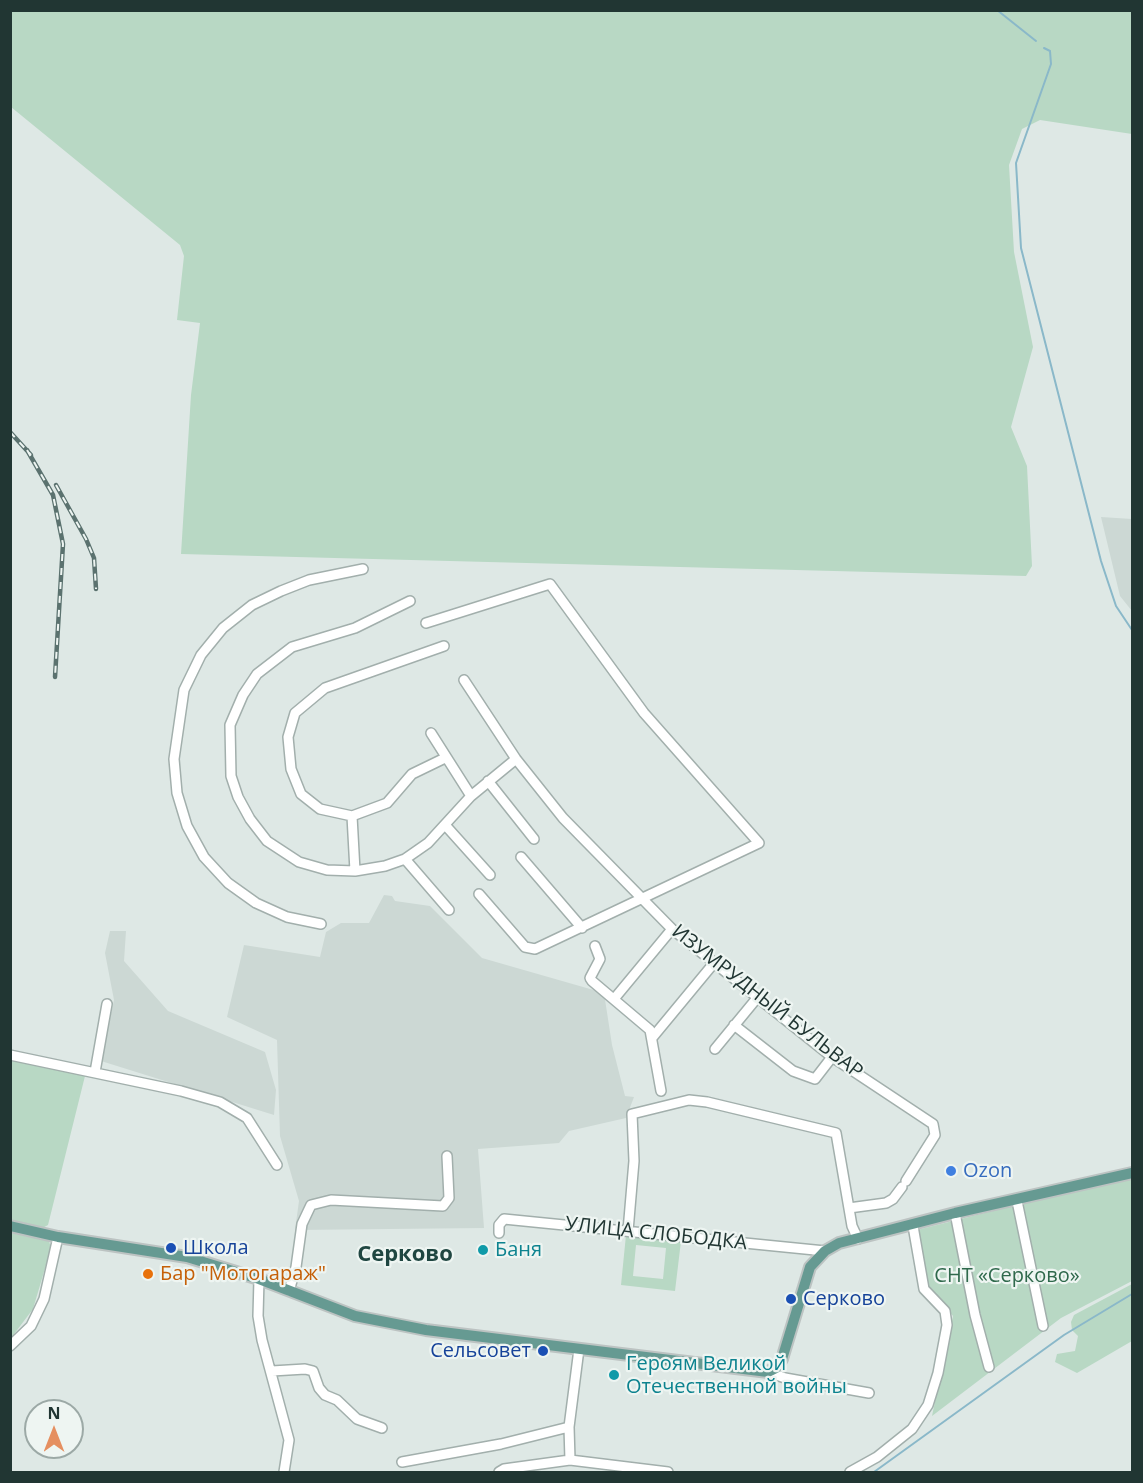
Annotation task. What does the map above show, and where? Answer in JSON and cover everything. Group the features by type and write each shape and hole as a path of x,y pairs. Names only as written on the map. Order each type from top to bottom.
{"main road":[{"path":"10,1226 58,1237 176,1255 259,1279 355,1316 426,1330 768,1372 776,1368 782,1359 810,1268 825,1251 858,1239 955,1213 1017,1201 1132,1173"}],"street":[{"path":"321,924 287,917 256,903 228,883 204,857 187,826 177,793 174,759 184,690 201,655 223,628 252,605 281,591 309,580 363,568"},
{"path":"426,623 550,584 644,713 759,843 641,897 582,928 530,949 525,947 479,894"},
{"path":"410,601 355,628 292,646 257,674 243,695 230,726 231,776 238,797 267,841 299,862 327,870 355,871 385,866 405,859 446,826 471,796 516,759"},
{"path":"444,646 325,688 295,713 288,737 291,769 301,794 320,808 351,816 387,803 412,774 445,758"},
{"name":"ИЗУМРУДНЫЙ БУЛЬВАР","path":"464,680 516,759 563,818 672,929 832,1057 933,1124 935,1134 893,1199 886,1203 849,1208"},
{"path":"431,733 471,796"},
{"path":"488,781 534,839"},
{"path":"351,816 355,871"},
{"path":"446,826 490,875"},
{"path":"520,857 582,928"},
{"path":"405,859 449,910"},
{"path":"614,999 672,929"},
{"path":"595,946 600,961 590,978 650,1030 661,1091"},
{"path":"652,1038 714,963"},
{"path":"715,1049 757,998"},
{"path":"95,1072 107,1004"},
{"path":"734,1025 793,1071 815,1079 832,1057"},
{"path":"10,1055 181,1090 236,1109 247,1118 277,1165"},
{"path":"628,1232 634,1161 632,1114 680,1101 707,1102 836,1133 852,1226 858,1239"},
{"path":"289,1291 296,1267 302,1224 311,1205 331,1200 443,1206 449,1198 447,1156"},
{"path":"1017,1201 1043,1326"},
{"path":"955,1213 975,1315 989,1366"},
{"name":"УЛИЦА СЛОБОДКА","path":"499,1233 499,1225 504,1219 825,1251"},
{"path":"850,1473 877,1457 912,1429 928,1405 938,1374 946,1325 945,1311 924,1288 913,1226"},
{"path":"10,1346 31,1326 44,1299 58,1237"},
{"path":"259,1279 258,1316 289,1440 284,1473"},
{"path":"570,1460 569,1427 579,1349"},
{"path":"272,1371 305,1369 313,1371 319,1388 325,1395 337,1400 357,1419 382,1428"},
{"path":"768,1372 785,1378 869,1393"},
{"path":"402,1462 501,1444 569,1427"},
{"path":"499,1473 504,1469 570,1460 668,1473"}],"shaded area":[{"path":"1101,517 1132,519 1132,611 1120,596"},
{"path":"384,895 392,896 395,901 430,906 482,958 604,993 612,1045 625,1096 634,1097 626,1118 569,1131 559,1143 478,1149 484,1228 295,1230 299,1201 280,1136 277,1040 227,1017 244,945 320,957 326,932 341,923 369,923"},
{"path":"110,931 126,931 124,961 168,1011 265,1052 276,1090 274,1115 101,1061 114,1000 105,953"}],"green space":[{"path":"10,11 1132,11 1132,134 1040,120 1022,129 1009,165 1014,252 1033,347 1011,427 1027,466 1032,566 1026,576 181,554 191,395 200,323 177,320 184,256 180,245 11,107"},
{"path":"10,1060 85,1076 48,1225 37,1231 11,1224"},
{"name":"СНТ «Серково»","path":"1132,1176 1132,1281 1061,1318 932,1416 953,1316 926,1284 917,1230"},
{"path":"11,1233 49,1241 51,1248 33,1309 11,1338"},
{"path":"626,1235 681,1241 675,1291 621,1285","holes":["636,1245 666,1248 663,1279 633,1276"]},
{"path":"1132,1284 1132,1341 1077,1373 1055,1362 1057,1354 1075,1351 1078,1336 1072,1330 1071,1322 1074,1315"}],"waterway":[{"path":"997,10 1036,41"},
{"path":"1044,48 1050,51 1051,64 1016,163 1021,248 1101,561 1116,606 1132,630"},
{"path":"874,1472 1064,1335 1132,1294"}],"railway":[{"path":"10,432 31,455"},
{"path":"27,450 53,495 63,544 55,677"},
{"path":"56,485 94,558 96,589"}],"place":[{"name":"Ozon","path":"951,1171"},
{"name":"Школа","path":"171,1248"},
{"name":"Баня","path":"483,1250"},
{"name":"Бар \"Мотогараж\"","path":"148,1274"},
{"name":"Серково","path":"791,1299"},
{"name":"Сельсовет","path":"543,1351"},
{"name":"Героям Великой Отечественной войны","path":"614,1375"}],"district":[{"name":"Серково","path":"405,1255"}]}
